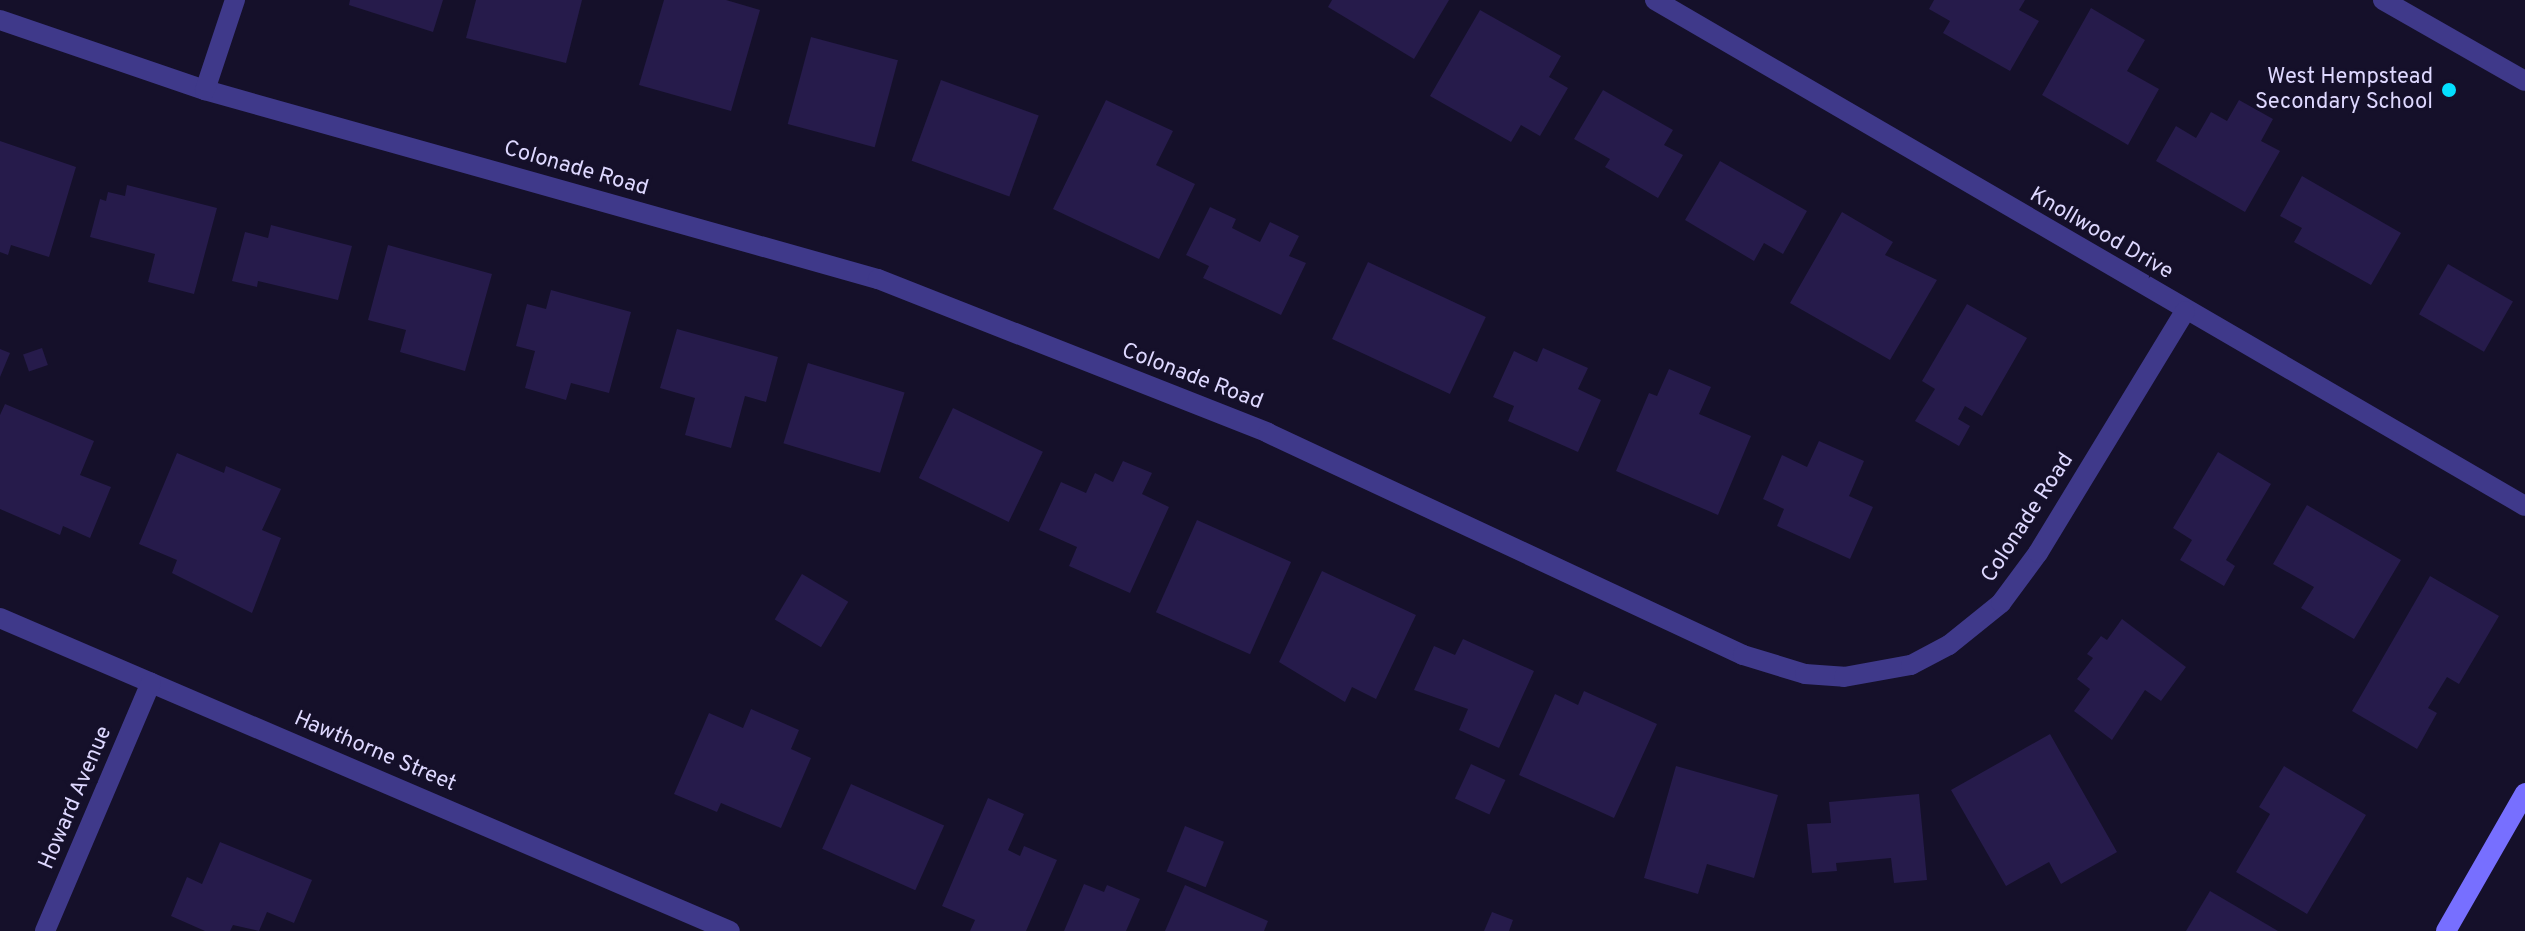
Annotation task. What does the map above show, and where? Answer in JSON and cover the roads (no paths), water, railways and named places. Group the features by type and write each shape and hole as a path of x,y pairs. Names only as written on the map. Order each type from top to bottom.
{"main road":[{"path":"2446,931 2525,793"}],"street":[{"path":"205,90 235,0"},
{"name":"Knollwood Drive","path":"1655,0 2525,506"},
{"path":"2383,0 2525,81"},
{"name":"Colonade Road","path":"0,20 205,90 878,279 1268,433 1743,655 1805,674 1844,677 1911,665 1949,645 2001,603 2038,553 2185,311"},
{"name":"Hawthorne Street","path":"0,618 730,931"},
{"name":"Howard Avenue","path":"45,931 151,683"}],"place":[{"name":"West Hempstead Secondary School","path":"2449,90"}]}
